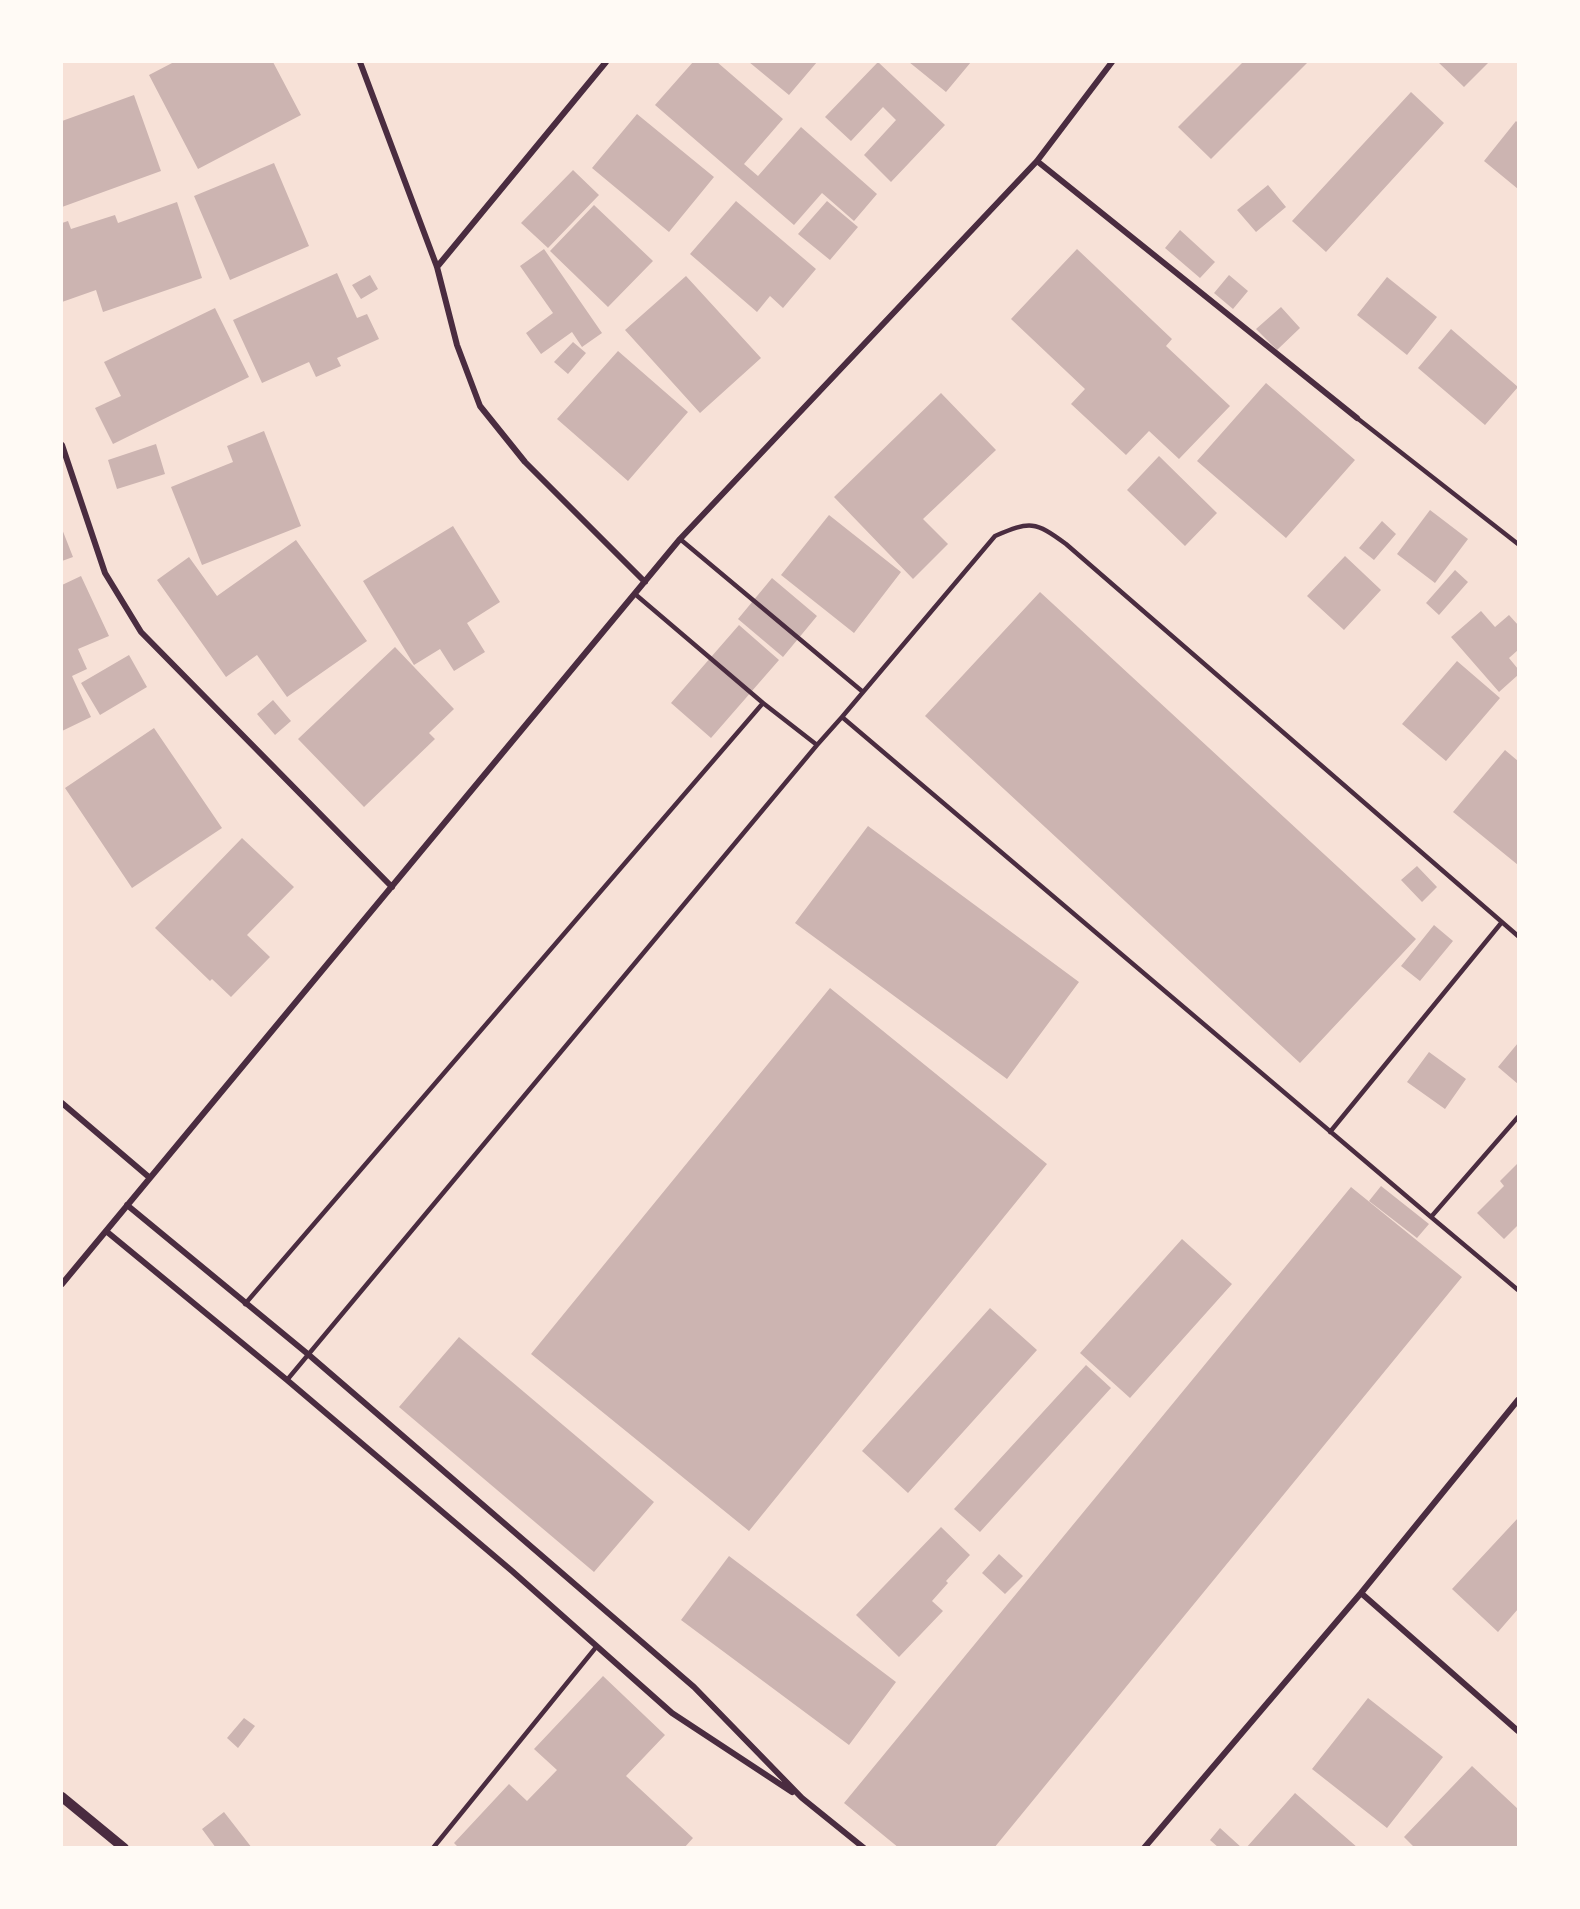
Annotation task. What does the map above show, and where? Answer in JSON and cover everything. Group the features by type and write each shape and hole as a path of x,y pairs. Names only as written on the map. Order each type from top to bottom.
{"street":[{"path":"360,62 437,267 457,345 480,406 525,462 645,582"},
{"path":"437,267 606,62"},
{"path":"62,1284 680,539 1037,162 1112,62"},
{"path":"1037,162 1357,418"},
{"path":"62,445 105,573 141,632 392,887"},
{"path":"62,1103 150,1178"},
{"path":"127,1205 309,1355 694,1687 802,1798"},
{"path":"106,1231 287,1380 512,1571 672,1713 802,1798 864,1848"},
{"path":"1144,1848 1361,1593 1518,1400"},
{"path":"1361,1593 1518,1731"},
{"path":"62,1797 124,1848"}],"lane":[{"path":"1357,418 1518,544"},
{"path":"287,1380 817,745 995,536 1020,525 1043,527 1066,544 1518,936"},
{"path":"680,539 863,692"},
{"path":"635,594 817,745"},
{"path":"245,1304 763,702"},
{"path":"843,717 1518,1290"},
{"path":"1330,1132 1502,922"},
{"path":"1431,1217 1518,1117"},
{"path":"434,1848 597,1646"}],"building":[{"path":"174,62 273,62 301,115 198,169 149,75"},
{"path":"693,62 717,62 783,119 744,164 758,176 801,127 877,194 854,221 822,193 794,225 655,105"},
{"path":"749,62 817,62 789,95"},
{"path":"878,62 945,125 891,182 864,155 896,120 883,107 851,141 825,117"},
{"path":"909,62 971,62 946,92"},
{"path":"1243,62 1308,62 1211,159 1178,127"},
{"path":"1438,62 1489,62 1464,87"},
{"path":"1411,92 1444,123 1326,252 1292,221"},
{"path":"134,95 161,171 62,207 62,121"},
{"path":"637,114 714,177 669,232 592,168"},
{"path":"1516,121 1518,123 1518,189 1484,161"},
{"path":"274,163 309,246 230,280 194,196"},
{"path":"573,170 599,195 548,248 521,223"},
{"path":"1268,185 1286,207 1256,232 1237,210"},
{"path":"736,201 816,269 783,308 770,296 757,312 690,254"},
{"path":"827,201 858,227 830,260 798,234"},
{"path":"177,202 202,278 103,312 96,290 62,302 62,223 68,221 71,229 115,215 118,223"},
{"path":"594,205 653,261 608,307 550,251"},
{"path":"1180,230 1215,262 1200,278 1165,248"},
{"path":"544,249 602,333 582,347 572,332 541,354 526,333 553,313 520,266"},
{"path":"1077,249 1172,339 1166,346 1230,406 1179,459 1149,431 1126,455 1071,404 1085,389 1011,319"},
{"path":"337,273 357,318 367,314 379,339 337,358 341,366 316,377 309,362 262,383 233,320"},
{"path":"370,275 378,289 361,299 352,285"},
{"path":"1229,275 1248,291 1233,309 1214,293"},
{"path":"686,276 761,358 700,413 625,330"},
{"path":"1387,277 1437,317 1407,355 1357,315"},
{"path":"1281,307 1300,328 1277,350 1256,329"},
{"path":"215,308 249,377 113,444 95,408 121,396 104,362"},
{"path":"1451,329 1518,387 1485,425 1418,368"},
{"path":"573,342 586,353 568,374 554,362"},
{"path":"618,351 688,412 628,481 557,419"},
{"path":"1266,383 1355,460 1286,538 1197,461"},
{"path":"941,393 996,450 923,519 948,544 913,579 834,497"},
{"path":"264,431 301,526 202,565 171,487 233,462 227,446"},
{"path":"156,444 165,474 117,489 108,460"},
{"path":"1159,456 1217,513 1185,546 1127,490"},
{"path":"1430,510 1468,539 1435,583 1397,554"},
{"path":"829,515 901,572 854,633 781,575"},
{"path":"1382,521 1396,534 1374,560 1359,548"},
{"path":"453,526 500,602 467,623 485,652 454,671 440,649 414,665 363,581"},
{"path":"62,529 73,557 62,561"},
{"path":"296,540 367,641 287,697 257,655 226,677 157,580 189,557 217,596"},
{"path":"1345,556 1381,590 1344,630 1307,596"},
{"path":"1455,570 1468,582 1439,615 1426,603"},
{"path":"81,576 109,636 78,649 87,669 72,676 91,717 62,731 62,585"},
{"path":"772,578 817,616 783,657 738,619"},
{"path":"1040,592 1416,939 1300,1063 925,716"},
{"path":"1481,611 1495,627 1509,615 1518,625 1518,650 1509,658 1518,669 1518,675 1499,692 1451,637"},
{"path":"739,625 779,660 711,738 671,703"},
{"path":"395,647 454,709 429,733 435,739 364,807 298,739"},
{"path":"129,655 147,687 100,715 81,683"},
{"path":"1457,661 1500,698 1446,761 1402,724"},
{"path":"273,700 291,721 275,735 257,714"},
{"path":"154,728 222,828 132,888 65,788"},
{"path":"1505,750 1518,761 1518,865 1453,812"},
{"path":"868,826 1079,982 1007,1079 795,923"},
{"path":"242,838 294,887 247,935 270,957 231,997 212,979 210,981 155,928"},
{"path":"1417,866 1437,887 1422,902 1401,880"},
{"path":"1434,925 1453,941 1420,981 1401,966"},
{"path":"830,988 1047,1164 749,1531 531,1354"},
{"path":"1518,1043 1518,1084 1498,1067"},
{"path":"1429,1052 1466,1079 1445,1109 1407,1082"},
{"path":"1518,1163 1518,1225 1504,1239 1477,1213 1504,1186 1500,1181"},
{"path":"1381,1186 1429,1224 1417,1238 1369,1201"},
{"path":"1351,1187 1462,1277 994,1848 899,1848 844,1803"},
{"path":"1182,1239 1232,1284 1130,1398 1080,1353"},
{"path":"990,1308 1037,1350 908,1493 862,1451"},
{"path":"459,1337 654,1502 594,1572 399,1407"},
{"path":"1086,1365 1111,1388 980,1532 954,1509"},
{"path":"1518,1518 1518,1609 1498,1632 1452,1589"},
{"path":"941,1527 970,1555 946,1581 948,1583 932,1601 943,1611 899,1657 856,1615"},
{"path":"999,1554 1023,1576 1005,1594 982,1573"},
{"path":"729,1556 896,1682 849,1745 681,1620"},
{"path":"603,1676 665,1735 626,1776 693,1838 684,1848 459,1848 454,1843 509,1784 527,1801 557,1770 534,1749"},
{"path":"1368,1698 1443,1757 1387,1828 1312,1769"},
{"path":"244,1718 255,1726 238,1748 227,1738"},
{"path":"1472,1766 1518,1809 1518,1848 1415,1848 1404,1837"},
{"path":"1295,1793 1358,1848 1246,1848"},
{"path":"224,1812 252,1848 216,1848 202,1829"},
{"path":"1220,1828 1242,1848 1219,1848 1210,1840"}]}
